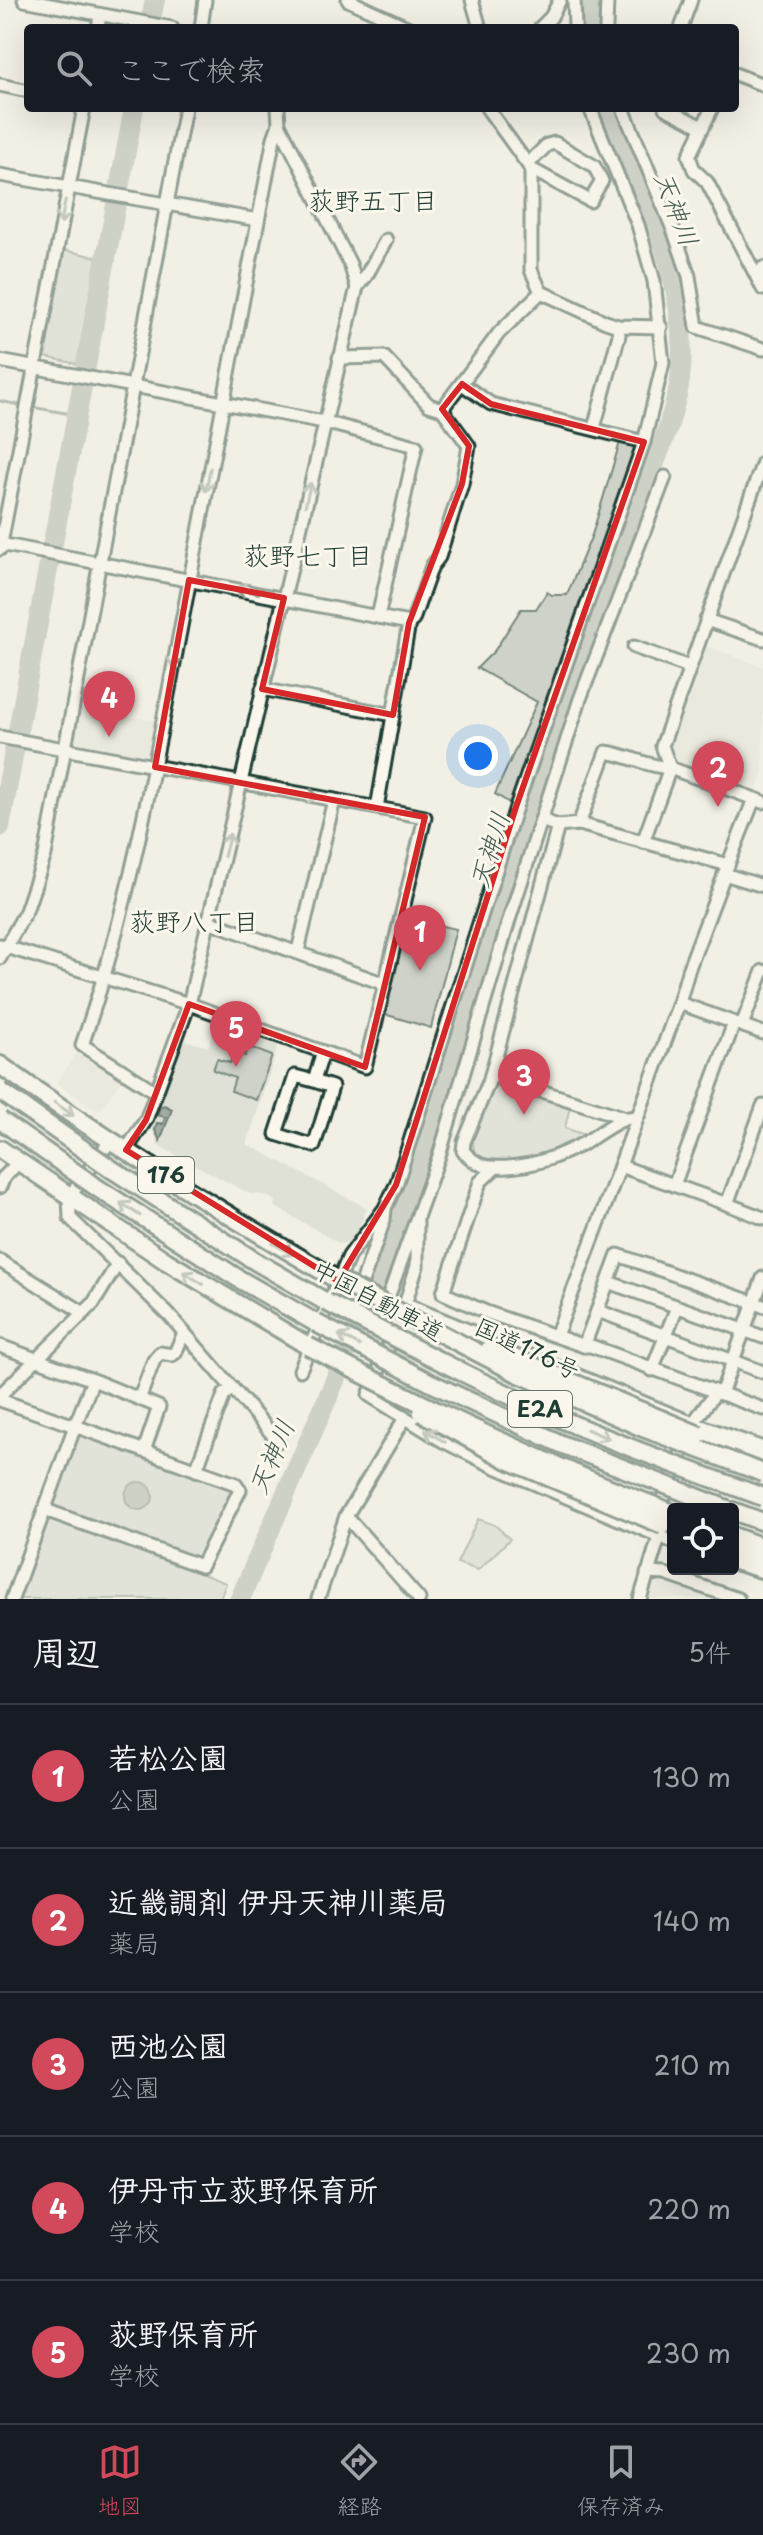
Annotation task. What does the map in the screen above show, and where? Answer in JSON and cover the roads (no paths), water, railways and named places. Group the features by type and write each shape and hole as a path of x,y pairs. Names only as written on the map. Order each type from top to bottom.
{"highway":[{"name":"国道176号","path":"0,1065 245,1226 336,1279 407,1311 517,1373 629,1422 763,1473"},
{"name":"中国自動車道","path":"0,1091 113,1170 255,1261 326,1302 569,1422 634,1450 763,1497"},
{"name":"中国自動車道","path":"0,1120 99,1189 239,1279 316,1323 431,1383 548,1438 626,1472 711,1503"},
{"path":"0,1149 228,1301 365,1376 618,1493 664,1527"},
{"path":"407,1311 483,1346 763,1458"},
{"path":"739,1513 763,1522"},
{"path":"739,1538 763,1547"},
{"path":"739,1551 763,1560"}],"street":[{"path":"24,0 42,2 99,22 123,24"},
{"path":"202,24 205,0"},
{"path":"348,0 400,24"},
{"path":"472,0 479,24"},
{"path":"544,24 560,0"},
{"path":"574,0 575,24"},
{"path":"682,24 691,0"},
{"path":"739,76 763,85"},
{"path":"0,85 24,90"},
{"path":"83,112 0,546 409,623"},
{"path":"0,737 65,749 155,767 425,817 365,1067 189,1004 2,950 26,911 41,871 65,749 102,565 184,112"},
{"path":"156,1092 82,1045 104,979 155,767 258,220 279,124 278,112"},
{"path":"490,112 530,166 590,201 602,181 594,166 555,143 547,145 530,166 531,270 541,292 618,326 661,327"},
{"path":"300,1370 349,1256 385,1208 396,1185 531,763 586,614 644,442 663,363 654,281 638,225 592,112"},
{"path":"625,112 689,276 697,327 763,349"},
{"path":"673,112 702,127"},
{"path":"710,112 689,156 694,170 707,182 761,279"},
{"path":"279,124 350,264 357,287"},
{"path":"0,175 258,220"},
{"path":"126,1150 146,1120 189,1004 357,287 386,240"},
{"path":"442,409 499,333 541,292"},
{"path":"594,428 619,335 618,326"},
{"path":"339,358 384,357 429,405 442,409 469,446 462,484 439,557 432,566 413,620 409,623 377,808"},
{"path":"0,361 324,422 416,446 378,617"},
{"path":"462,384 491,404 644,442"},
{"path":"643,842 670,768 663,752 663,738 763,462"},
{"path":"389,1295 439,1156 580,699 665,477"},
{"path":"706,620 763,639"},
{"path":"634,647 689,667"},
{"path":"262,689 393,715"},
{"path":"556,1336 620,1166 631,1117 679,1003 726,870 758,801 670,768 606,752 579,824"},
{"path":"298,951 334,800"},
{"path":"541,820 558,826 579,824 643,842 763,886"},
{"path":"463,1151 491,1075 558,826"},
{"path":"208,921 385,984"},
{"path":"674,1185 738,1024 763,971"},
{"path":"679,1003 763,1033"},
{"path":"314,1081 323,1052"},
{"path":"491,1075 631,1117"},
{"path":"295,1076 314,1081 332,1087 314,1146 276,1134 295,1076"},
{"path":"727,1204 763,1106"},
{"path":"463,1151 477,1164 495,1168 526,1165 555,1157 631,1117"},
{"path":"111,1140 69,1197 70,1218 118,1263 184,1333 278,1441"},
{"path":"439,1156 463,1151"},
{"path":"0,1187 4,1177 18,1163"},
{"path":"620,1166 763,1218"},
{"path":"495,1168 480,1182 443,1293 486,1312 591,1346 763,1409"},
{"path":"363,1280 384,1220 385,1208"},
{"path":"416,1217 419,1233 417,1266 407,1311 369,1395 443,1441 493,1466 664,1527"},
{"path":"584,1346 618,1255 758,1304"},
{"path":"0,1261 84,1313"},
{"path":"45,1510 201,1566 240,1490 236,1484 0,1398 84,1313 101,1293 118,1263"},
{"path":"640,1599 696,1429 719,1393 744,1329 758,1304 763,1278"},
{"path":"608,1282 763,1337"},
{"path":"652,1370 677,1307"},
{"path":"598,1311 763,1372"},
{"path":"140,1397 154,1360 160,1353 175,1353 184,1333"},
{"path":"0,1346 140,1397 159,1407 144,1451"},
{"path":"12,1599 93,1380"},
{"path":"196,1470 224,1395 232,1388"},
{"path":"331,1599 319,1597 346,1516 405,1418"},
{"path":"696,1429 763,1448"},
{"path":"346,1516 419,1599"},
{"path":"739,1565 763,1572"},
{"path":"647,1573 665,1574 738,1599"}],"waterway":[{"path":"150,24 155,0"},
{"name":"天神川","path":"590,0 591,24"},
{"path":"0,827 133,112"},
{"name":"天神川","path":"240,1599 331,1390 409,1195 557,724 668,428 676,398 682,344 672,274 649,206 609,112"},
{"path":"0,401 24,406"},
{"path":"31,407 77,415"}],"place":[{"name":"伊丹市立荻野保育所","path":"109,737"},
{"name":"近畿調剤 伊丹天神川薬局","path":"718,807"},
{"name":"若松公園","path":"420,971"},
{"name":"荻野保育所","path":"236,1067"},
{"name":"西池公園","path":"524,1115"}],"district":[{"name":"荻野五丁目","path":"373,201"},
{"name":"荻野七丁目","path":"308,556"},
{"name":"荻野八丁目","path":"194,922"}]}
